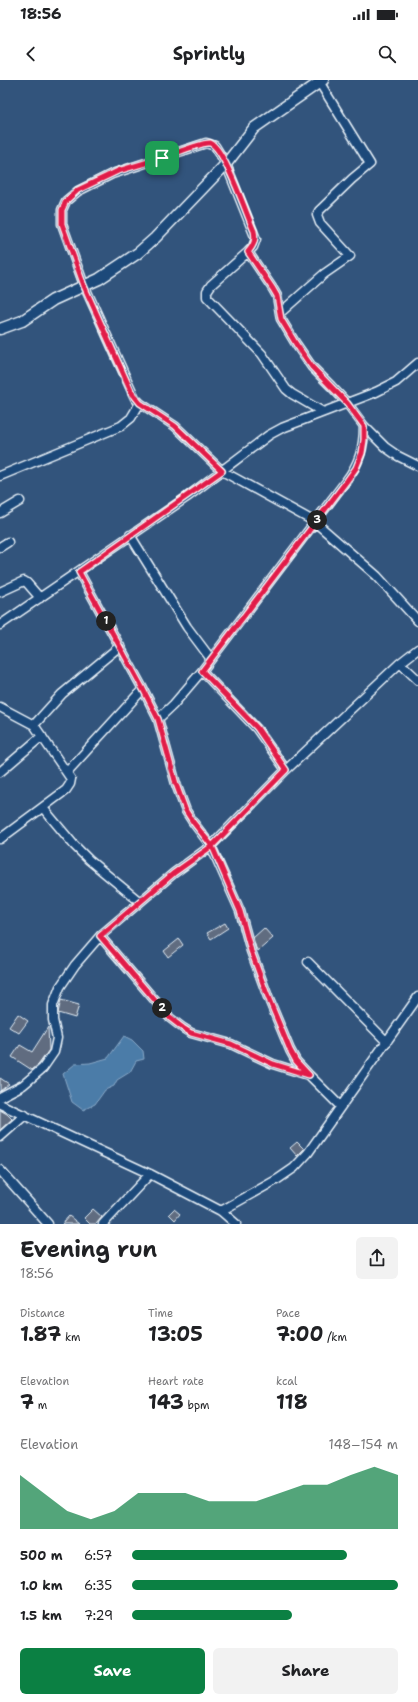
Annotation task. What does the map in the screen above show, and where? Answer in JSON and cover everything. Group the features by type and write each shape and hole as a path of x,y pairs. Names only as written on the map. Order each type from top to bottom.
{"street":[{"path":"0,329 22,321 53,300 84,286 138,253 155,238 226,164 254,128 320,81 370,164 352,179 317,215 320,222 350,256 324,274 280,312"},
{"path":"323,412 286,389 262,354 207,297 207,291 211,285 253,247 256,239 226,164 215,146 206,143 118,171 78,190 66,201 62,210 62,224 84,286 132,393 140,403 175,426 222,471 316,522 377,576 418,620"},
{"path":"248,252 277,296 281,319 312,367 347,403 364,426 393,453 418,466"},
{"path":"0,625 187,497 269,435 282,428 376,392 396,382 418,363"},
{"path":"0,476 121,426 131,418 140,403"},
{"path":"158,719 173,705 202,671 356,468 362,453 364,426"},
{"path":"0,513 20,501"},
{"path":"130,535 187,628 212,658"},
{"path":"0,547 8,542"},
{"path":"79,572 158,719 176,784 186,811 212,846 240,911 251,951 290,1050 296,1061 340,1106"},
{"path":"0,592 24,581 40,598"},
{"path":"34,725 62,694 120,646"},
{"path":"0,1097 23,1085 43,1068 54,1052 57,1038 53,1020 53,1005 60,987 75,965 100,936 174,873 212,846 286,770 400,663 418,649"},
{"path":"400,663 418,680"},
{"path":"202,671 257,728 286,770"},
{"path":"67,772 143,689"},
{"path":"0,707 34,725 71,779 66,790 0,839"},
{"path":"0,772 42,736"},
{"path":"43,808 74,845 89,860 140,902"},
{"path":"100,936 170,1018 183,1028 191,1033 231,1044 273,1064 309,1075"},
{"path":"308,962 387,1042"},
{"path":"221,1211 278,1179 294,1168 308,1153 418,997"},
{"path":"0,1104 150,1174 221,1211 236,1224"},
{"path":"0,1137 25,1115"},
{"path":"0,1170 48,1224"},
{"path":"103,1224 150,1174"}],"water":[{"path":"124,1036 132,1040 143,1051 144,1059 136,1061 130,1072 117,1080 114,1086 105,1090 95,1104 83,1110 72,1102 63,1074 75,1064 90,1063 108,1058"}],"building":[{"path":"225,923 228,928 211,939 207,933"},
{"path":"264,928 273,938 258,951 253,938"},
{"path":"179,939 183,945 168,957 164,951"},
{"path":"61,1000 79,1005 75,1018 58,1013"},
{"path":"18,1014 28,1021 19,1033 9,1027"},
{"path":"48,1027 49,1050 39,1064 32,1070 12,1057 20,1045 32,1052"},
{"path":"0,1078 9,1084 0,1091"},
{"path":"0,1110 12,1119 0,1130"},
{"path":"297,1142 304,1149 297,1156 290,1148"},
{"path":"93,1209 102,1217 96,1224 90,1224 84,1218"},
{"path":"174,1209 180,1214 175,1220 169,1214"},
{"path":"69,1216 79,1224 62,1224"}],"route":[{"path":"162,158 118,171 78,190 66,201 62,210 62,224 84,286 132,393 140,403 175,426 222,471 79,572 158,719 176,784 186,811 212,846 240,911 251,951 290,1050 296,1061 309,1075 273,1064 231,1044 191,1033 183,1028 170,1018 100,936 174,873 212,846 286,770 257,728 202,671 356,468 362,453 364,440 364,426 347,403 312,367 281,319 277,296 248,252 253,247 256,239 254,231 226,164 219,151 215,146 206,143 162,158"}]}
